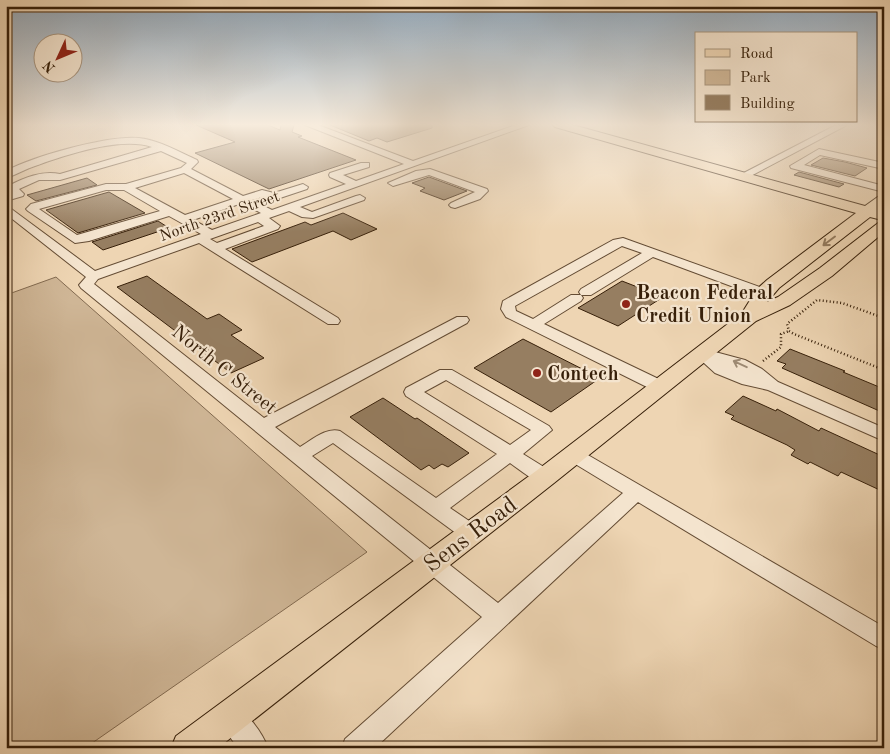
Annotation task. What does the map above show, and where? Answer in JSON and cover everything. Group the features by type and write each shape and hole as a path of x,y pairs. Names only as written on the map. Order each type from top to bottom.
{"main road":[{"path":"682,160 876,214"},
{"path":"749,316 763,293 876,214 884,199"},
{"path":"749,316 784,301 826,272 884,224"},
{"path":"763,293 784,301"},
{"name":"Sens Road","path":"189,748 545,477 749,316"}],"street":[{"path":"6,175 20,166 43,160"},
{"path":"6,198 58,183 61,180 60,177 118,160"},
{"path":"169,212 85,238 75,239 32,209 35,206 106,187 126,187 185,170 193,162 189,160"},
{"path":"393,160 412,168 434,172 483,191 476,197 455,205"},
{"name":"North 23rd Street","path":"93,276 209,241 230,229 265,216 355,184 433,160"},
{"path":"741,177 772,160"},
{"path":"773,160 884,189"},
{"path":"795,166 805,160"},
{"path":"852,160 884,168"},
{"path":"393,184 412,168"},
{"path":"126,187 187,222 209,241 245,238 274,226 247,202 185,170"},
{"path":"187,222 247,202 303,187"},
{"path":"290,207 306,215 313,215 360,198"},
{"path":"6,208 93,276"},
{"path":"230,229 245,238"},
{"path":"661,387 511,314 508,310 508,304 619,242 630,243 763,293"},
{"path":"533,325 653,252"},
{"name":"North C Street","path":"93,276 86,285 499,617"},
{"path":"262,426 462,320"},
{"path":"702,354 721,370 748,381 773,386 884,435"},
{"path":"436,508 510,454 543,430 446,373 412,392 510,454 545,477"},
{"path":"298,456 334,435 471,533"},
{"path":"574,454 884,639"},
{"path":"355,748 636,492"},
{"path":"230,716 255,748"}],"lane":[{"path":"355,184 334,175 365,165"},
{"path":"863,184 884,168"},
{"path":"209,241 333,321"}],"path":[{"path":"789,331 787,324 817,300 837,301 884,318"},
{"path":"759,365 778,351 781,347 781,334 789,331 884,370"}],"green space":[{"path":"56,277 367,552 85,748 6,748 6,295"}],"building":[{"path":"210,160 355,160 269,189"},
{"path":"819,160 835,160 867,168 855,176 811,165"},
{"path":"799,172 844,184 839,187 794,175"},
{"path":"429,177 467,191 444,200 420,191 425,188 412,183"},
{"path":"87,178 97,185 36,201 27,195"},
{"path":"109,192 145,213 78,233 46,210"},
{"path":"343,213 377,229 351,240 333,231 252,262 232,249 305,222 311,225"},
{"path":"158,221 169,228 103,250 92,242"},
{"path":"147,276 207,319 219,314 242,330 231,335 264,358 231,373 117,287"},
{"path":"622,281 663,297 618,326 578,308"},
{"name":"Contech","path":"523,339 600,378 551,412 474,368"},
{"path":"790,349 884,389 884,413 782,368 786,364 777,361"},
{"path":"743,396 776,411 777,409 819,431 821,428 884,457 884,492 841,472 838,476 810,462 808,464 791,455 795,450 787,445 731,419 734,416 725,412"},
{"path":"383,398 469,453 448,467 442,464 434,469 429,465 421,470 350,417"}],"place":[{"name":"Beacon Federal Credit Union","path":"626,304"},
{"name":"Contech","path":"537,373"}]}
